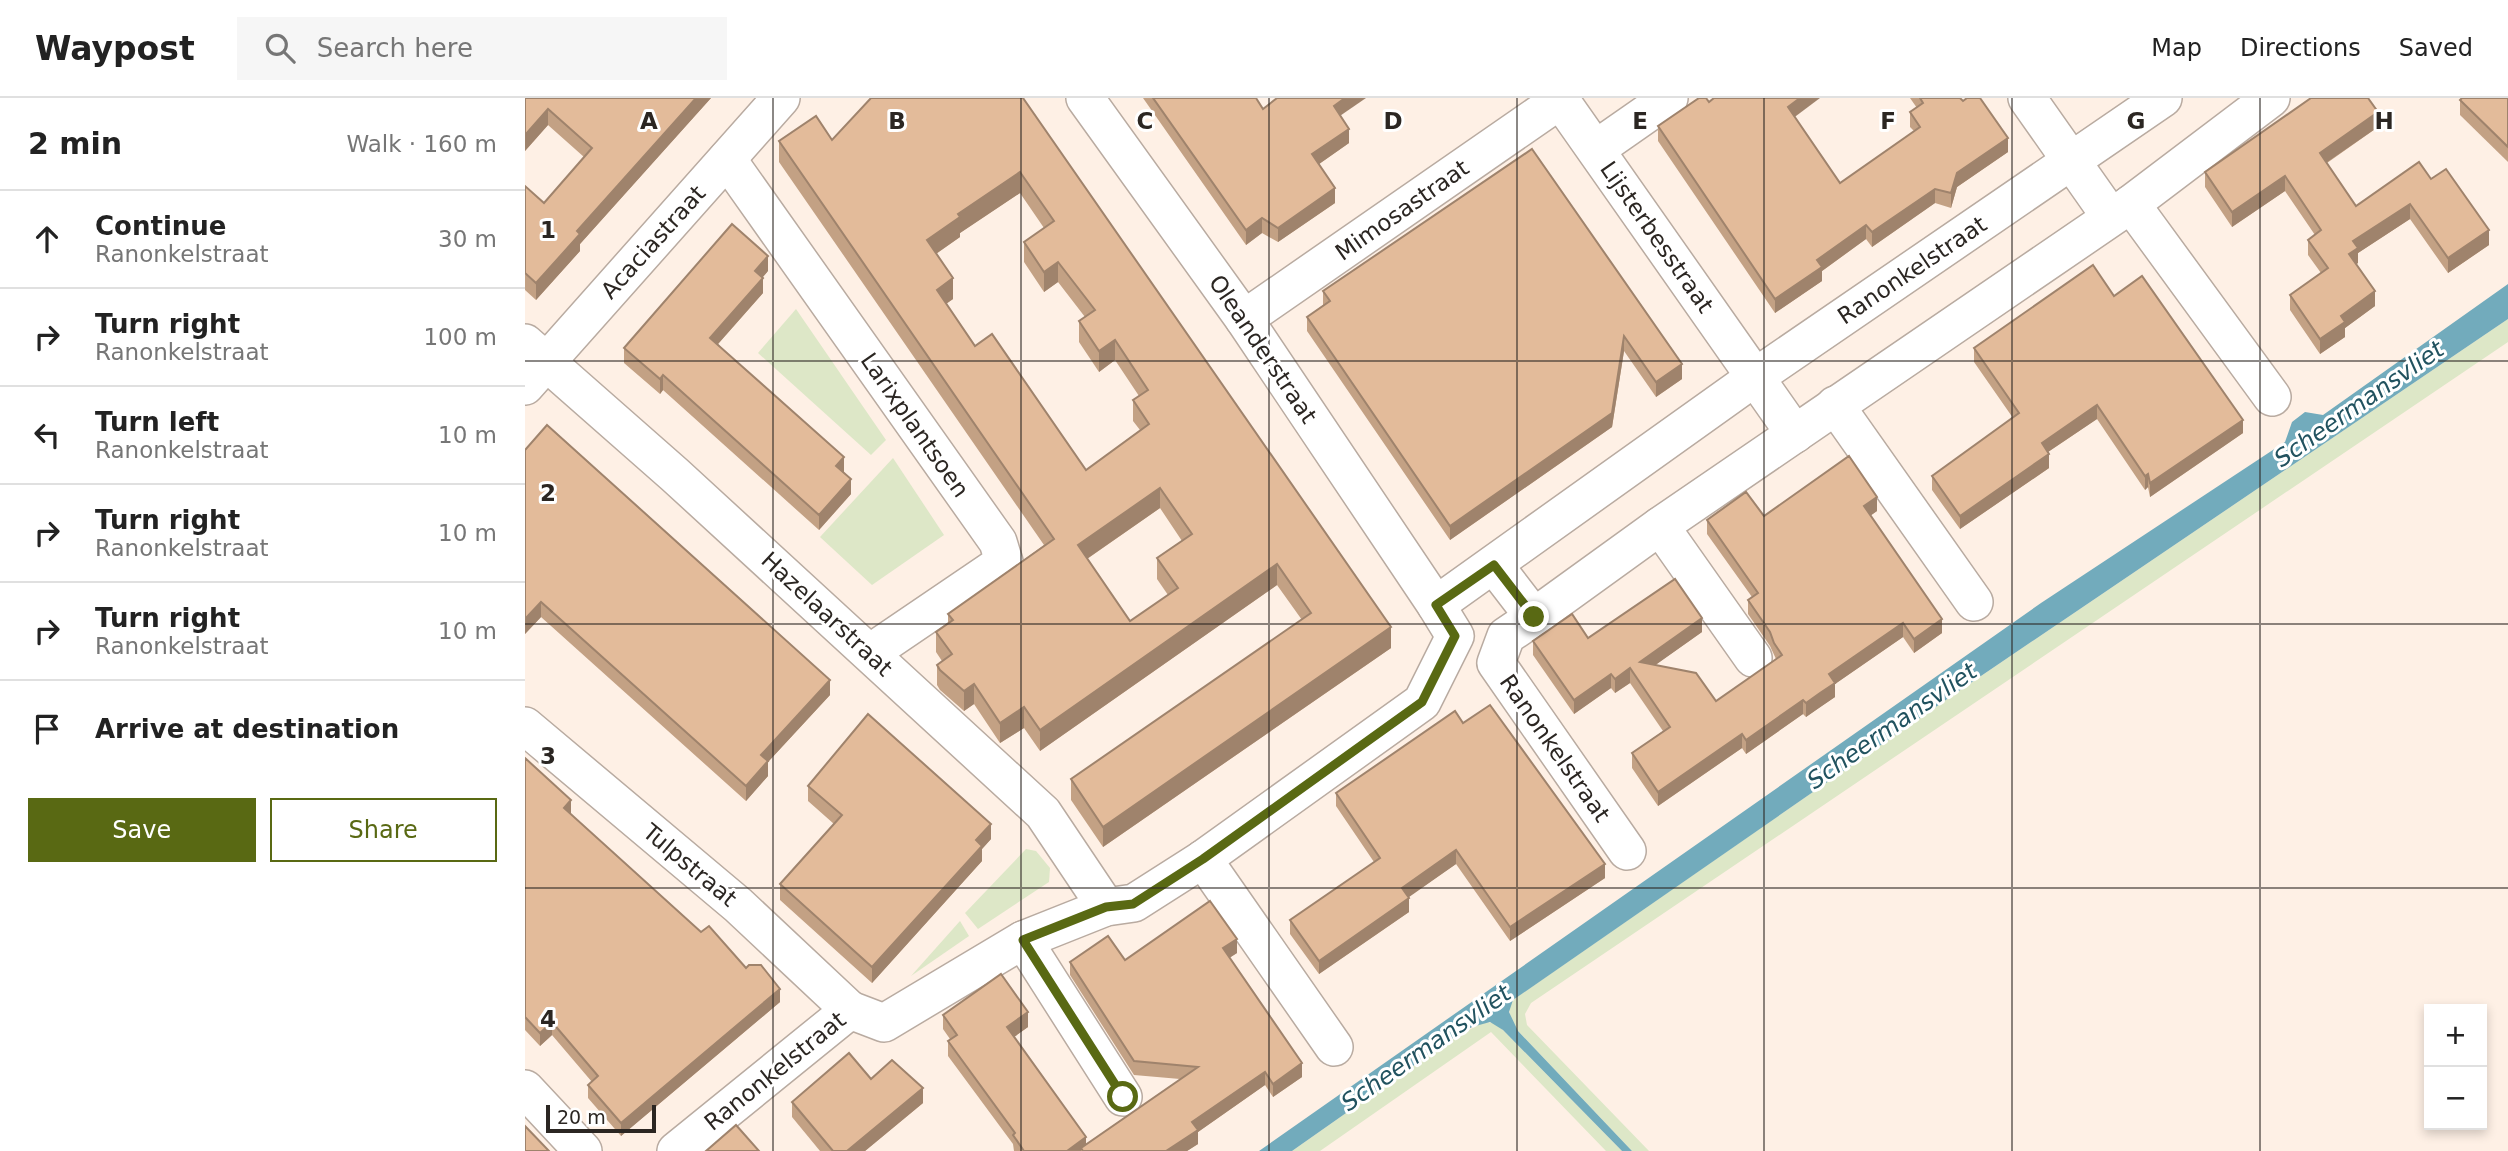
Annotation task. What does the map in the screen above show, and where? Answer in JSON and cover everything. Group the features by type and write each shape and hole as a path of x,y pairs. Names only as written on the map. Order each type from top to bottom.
{"street":[{"name":"Acaciastraat","path":"532,363 727,159 781,98"},
{"name":"Oleanderstraat","path":"1085,98 1244,319 1436,605"},
{"path":"1596,149 1669,98"},
{"path":"2027,98 2071,162 2120,210 2271,397"},
{"name":"Ranonkelstraat","path":"676,1151 850,1010 884,1023 1023,940 1106,907 1133,904 1203,859 1422,702 1455,636 1436,605 1754,378 2163,98"},
{"name":"Ranonkelstraat","path":"1627,850 1496,663 1506,636 1660,526 2120,210 2271,98"},
{"name":"Mimosastraat","path":"1244,319 1559,99"},
{"name":"Lijsterbesstraat","path":"1559,99 1754,378"},
{"name":"Larixplantsoen","path":"727,159 998,542 1004,562 870,653"},
{"name":"Hazelaarstraat","path":"532,363 675,475 1043,813 1106,907"},
{"path":"1754,378 1795,434"},
{"path":"1835,405 1974,601"},
{"path":"1660,526 1753,658"},
{"path":"1494,565 1534,617"},
{"name":"Tulpstraat","path":"525,726 737,905 850,1010"},
{"path":"1203,859 1334,1046"},
{"path":"1023,940 1123,1097"},
{"path":"525,1089 583,1151"}],"green space":[{"path":"796,309 886,440 871,455 758,353"},
{"path":"2508,319 2508,342 1531,1003 1525,1014 1527,1025 1649,1151 1632,1151 1518,1031 1509,1009 1517,997 1953,695"},
{"path":"893,458 944,535 872,585 820,537"},
{"path":"1026,849 1036,851 1050,868 1049,882 978,929 965,913"},
{"path":"960,921 969,936 911,976"},
{"path":"1484,1022 1495,1023 1503,1030 1622,1151 1606,1151 1491,1032 1320,1151 1292,1151 1450,1040"}],"water":[{"name":"Scheermansvliet","path":"2508,284 2508,319 1953,695 1513,1000 1509,1012 1518,1031 1632,1151 1622,1151 1503,1030 1490,1022 1472,1027 1450,1040 1292,1151 1259,1151 2041,603 2285,442 2292,422 2305,412 2323,415"}],"building":[{"path":"525,98 696,98 577,231 580,234 536,283 525,273 525,186 544,203 592,148 548,109 525,135"},
{"path":"871,98 1023,98 1391,627 1103,827 1071,779 1311,613 1277,564 1040,730 1024,707 1000,723 974,684 964,691 940,670 937,665 952,654 936,632 953,620 948,614 1054,539 779,141 816,116 832,140","holes":["1020,172 1054,221 1024,242 1044,272 1058,262 1095,310 1079,321 1099,351 1115,340 1148,390 1133,400 1149,424 1086,470 992,334 975,346 937,290 953,278 927,240 960,217 958,214","1160,488 1192,534 1157,558 1178,588 1130,621 1078,545"]},
{"path":"1153,98 1256,98 1263,109 1277,98 1345,98 1334,106 1349,129 1312,154 1335,188 1278,228 1262,218 1246,230"},
{"path":"1699,98 1706,98 1709,102 1714,98 1800,98 1788,107 1840,183 1920,127 1910,112 1923,103 1920,98 1960,98 1963,101 1967,98 1980,98 2008,138 1957,173 1951,193 1935,189 1872,232 1866,225 1817,260 1822,267 1775,299 1658,126"},
{"path":"2311,98 2368,98 2378,112 2320,153 2356,206 2419,162 2431,179 2446,169 2489,230 2448,258 2410,204 2353,241 2358,248 2349,254 2375,291 2341,316 2345,322 2320,339 2290,295 2328,268 2308,240 2321,230 2285,176 2232,212 2205,172"},
{"path":"2508,98 2508,147 2460,100"},
{"path":"1532,149 1682,364 1656,382 1624,336 1612,413 1450,526 1307,317 1330,301 1323,291"},
{"path":"732,224 768,256 755,271 763,278 710,338 844,457 836,466 851,479 819,515 663,375 660,379 624,348"},
{"path":"2093,265 2114,296 2142,276 2243,420 2150,483 2148,474 2145,476 2097,405 2042,443 2049,454 1960,516 1932,476 2019,413 1974,348"},
{"path":"547,425 830,680 761,755 768,761 746,786 541,602 525,619 525,450"},
{"path":"1849,456 1877,497 1864,506 1942,619 1914,639 1903,623 1829,674 1835,683 1806,703 1803,700 1746,740 1742,734 1658,792 1632,753 1670,727 1630,668 1615,679 1611,674 1574,700 1533,641 1572,614 1588,638 1675,579 1702,618 1640,662 1696,673 1716,701 1782,655 1748,600 1758,593 1707,520 1746,492 1764,516"},
{"path":"1490,705 1605,864 1510,927 1456,850 1402,888 1409,898 1319,961 1290,920 1380,858 1336,793 1455,711 1463,723"},
{"path":"868,714 991,824 976,840 982,846 872,967 780,884 842,815 808,786"},
{"path":"525,758 571,800 564,808 701,932 709,926 746,968 749,965 761,965 780,989 621,1123 588,1085 598,1076 552,1022 540,1033 525,1017"},
{"path":"1210,901 1237,939 1223,948 1302,1063 1273,1084 1265,1072 1192,1122 1198,1130 1166,1151 1083,1151 1081,1148 1198,1067 1134,1061 1070,962 1108,936 1125,960"},
{"path":"1001,974 1028,1012 1007,1027 1086,1137 1067,1151 1024,1151 1013,1135 1015,1133 948,1041 957,1035 943,1015"},
{"path":"849,1053 871,1079 892,1060 923,1088 847,1151 833,1151 792,1102"},
{"path":"736,1125 759,1151 706,1151"},
{"path":"525,1126 549,1151 525,1151"}],"route":[{"path":"1123,1097 1023,940 1106,907 1133,904 1203,859 1422,702 1455,636 1436,605 1494,565 1534,617"}]}
